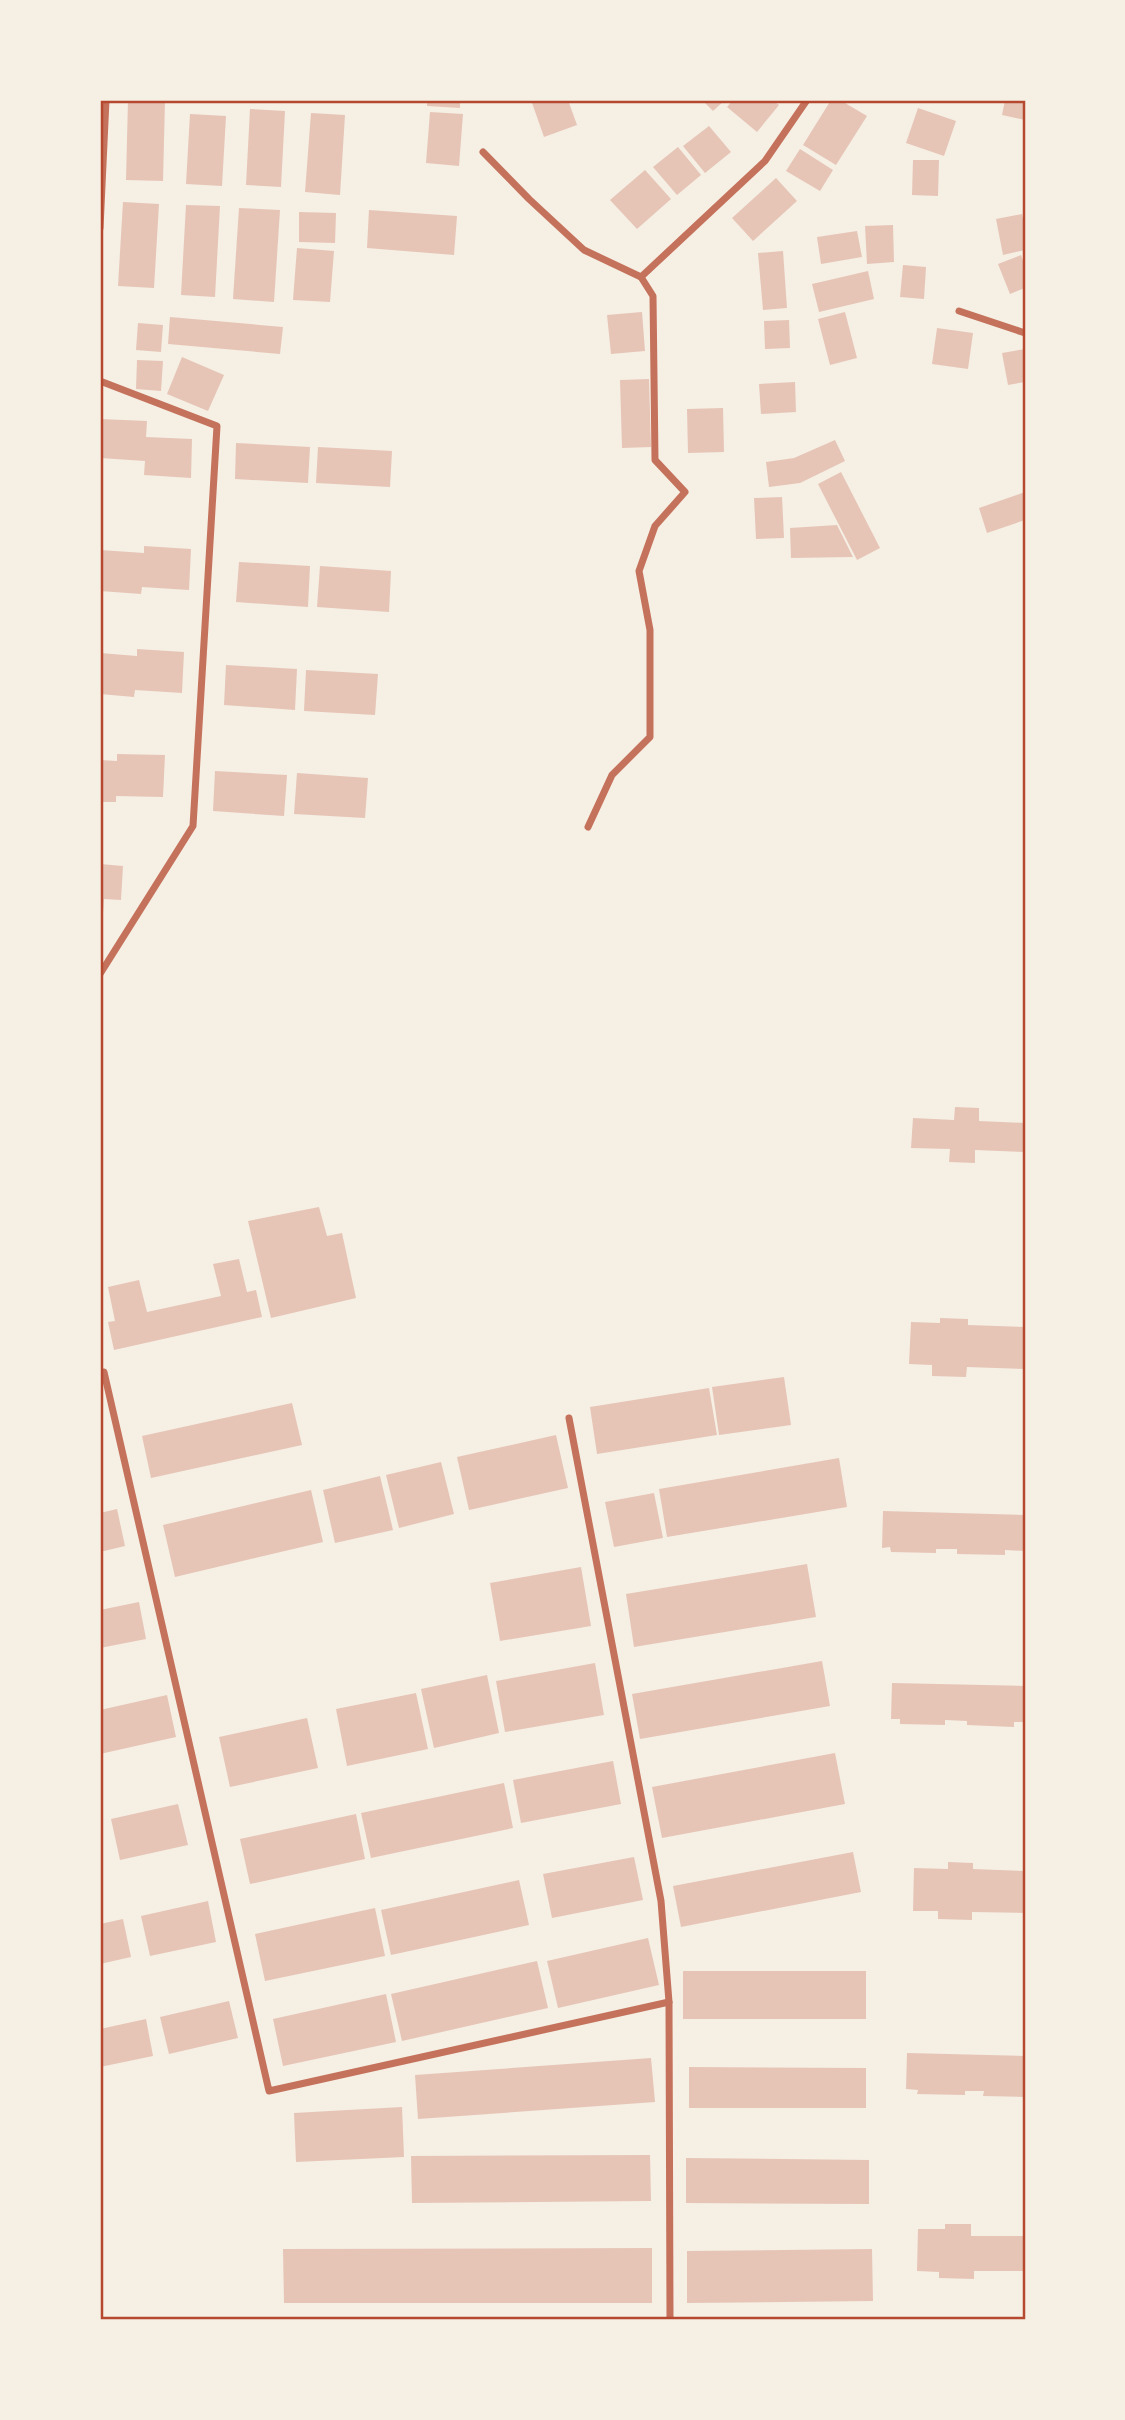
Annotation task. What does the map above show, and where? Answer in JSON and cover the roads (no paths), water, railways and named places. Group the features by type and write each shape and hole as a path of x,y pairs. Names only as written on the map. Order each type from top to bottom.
{"street":[{"path":"100,228 106,100"},
{"path":"640,277 765,161 807,100"},
{"path":"483,152 583,250 640,277 653,296 655,460 685,492 655,526 639,570 650,630 650,737 612,775 588,827"},
{"path":"959,311 1025,333"},
{"path":"100,381 217,426 193,826 100,974"},
{"path":"104,1372 269,2091 669,2002"},
{"path":"569,1418 661,1901 669,2002 670,2320"}]}
